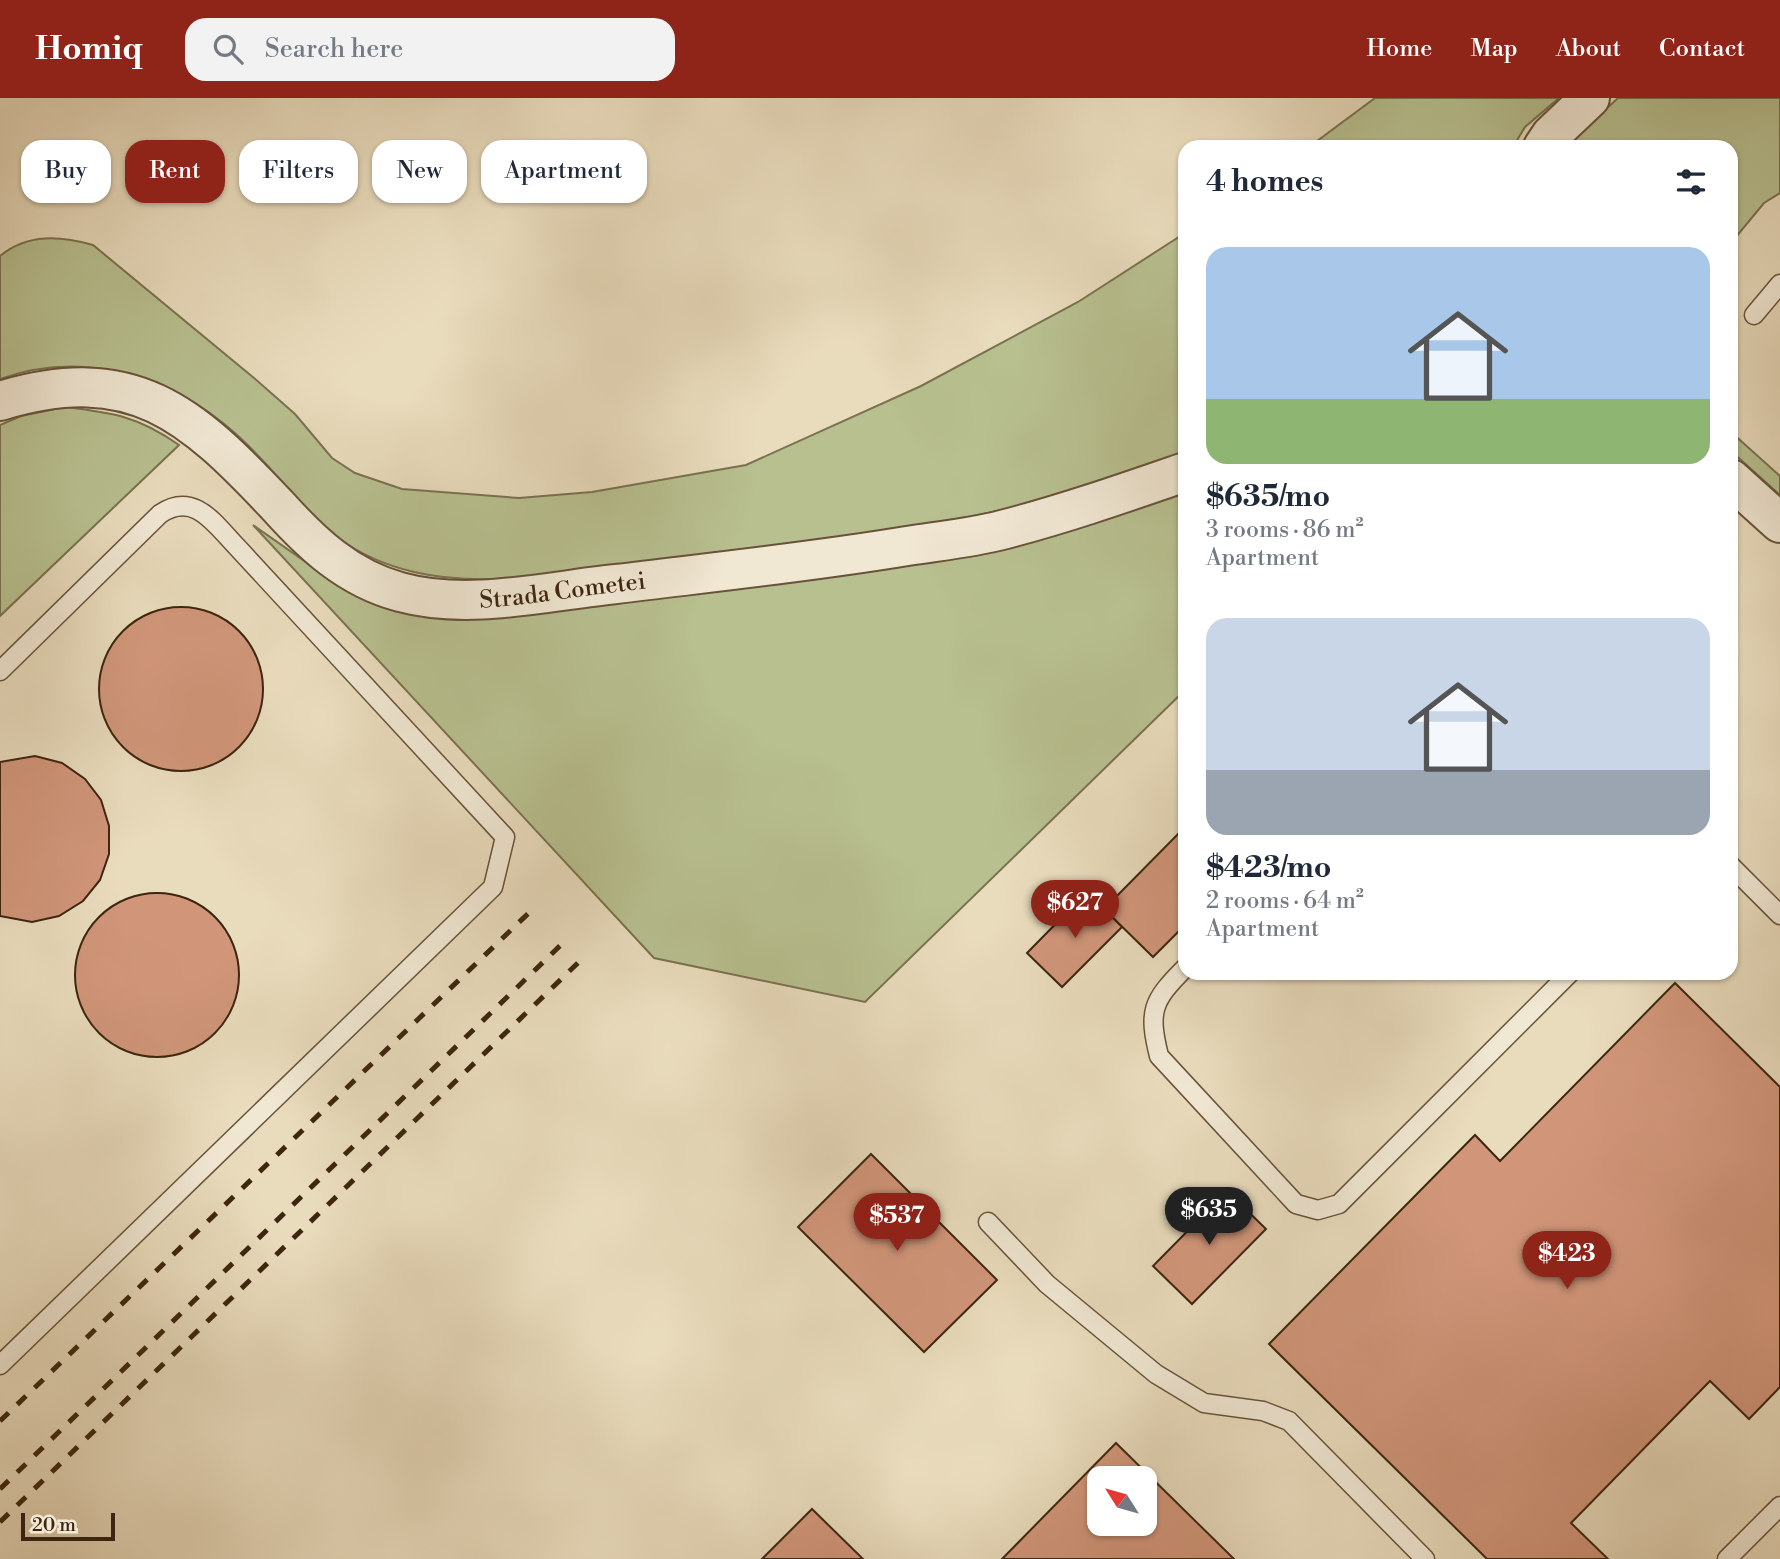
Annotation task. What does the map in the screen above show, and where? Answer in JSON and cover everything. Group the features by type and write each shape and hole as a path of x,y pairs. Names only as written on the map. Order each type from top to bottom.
{"street":[{"path":"1548,140 1590,98"},
{"name":"Strada Cometei","path":"0,401 39,392 92,388 119,390 168,408 204,431 326,556 359,576 400,592 444,599 513,597 808,563 972,535 1075,508 1178,474"},
{"path":"1738,485 1780,523"}],"lane":[{"path":"1754,315 1780,284"},
{"path":"0,671 160,514 183,504 195,506 237,547 505,837 493,887 0,1364"},
{"path":"1738,873 1780,915"},
{"path":"1178,975 1161,993 1151,1024 1159,1056 1296,1204 1318,1210 1339,1204 1563,980"},
{"path":"988,1222 1047,1284 1156,1374 1205,1403 1263,1411 1289,1421 1425,1559"},
{"path":"1727,1559 1780,1506"}],"green space":[{"path":"1375,98 1559,98 1525,127 1517,140 1318,140"},
{"path":"1618,98 1780,98 1780,193 1764,203 1738,235 1738,140 1573,140"},
{"path":"57,238 81,242 93,245 254,378 295,414 332,458 355,473 402,489 519,498 592,492 746,465 921,386 1078,302 1178,238 1178,455 1085,489 967,517 861,534 531,577 443,577 382,562 355,549 313,516 236,434 184,397 155,383 95,368 64,367 32,370 0,379 0,256 33,240"},
{"path":"65,407 125,417 151,428 179,445 0,616 0,425 21,416"},
{"path":"1738,438 1780,476 1780,495 1738,457"},
{"path":"1178,490 1178,697 865,1002 654,958 253,525 346,590 399,611 458,620 583,606"}],"building":[{"path":"181,607 212,613 239,631 257,658 263,689 257,720 239,747 212,765 181,771 150,765 123,747 105,720 99,689 105,658 123,631 150,613"},
{"path":"35,756 62,763 85,779 101,800 109,826 109,854 100,880 83,901 59,916 32,922 0,916 0,762"},
{"path":"1178,834 1178,932 1153,957 1104,909"},
{"path":"1087,892 1122,927 1062,987 1027,953"},
{"path":"157,893 188,899 215,917 233,944 239,975 233,1006 215,1033 188,1051 157,1057 126,1051 99,1033 81,1006 75,975 81,944 99,917 126,899"},
{"path":"1675,983 1780,1087 1780,1387 1749,1419 1710,1381 1571,1523 1608,1559 1487,1559 1269,1344 1475,1135 1500,1161"},
{"path":"871,1154 997,1280 924,1352 798,1227"},
{"path":"1227,1191 1266,1229 1192,1304 1153,1266"},
{"path":"1116,1443 1139,1466 1093,1466"},
{"path":"1087,1473 1087,1536 1157,1536 1157,1483 1234,1559 1002,1559"},
{"path":"812,1509 863,1559 762,1559"}],"railway":[{"path":"0,1421 536,906"},
{"path":"0,1489 568,938"},
{"path":"0,1522 584,957"}]}
